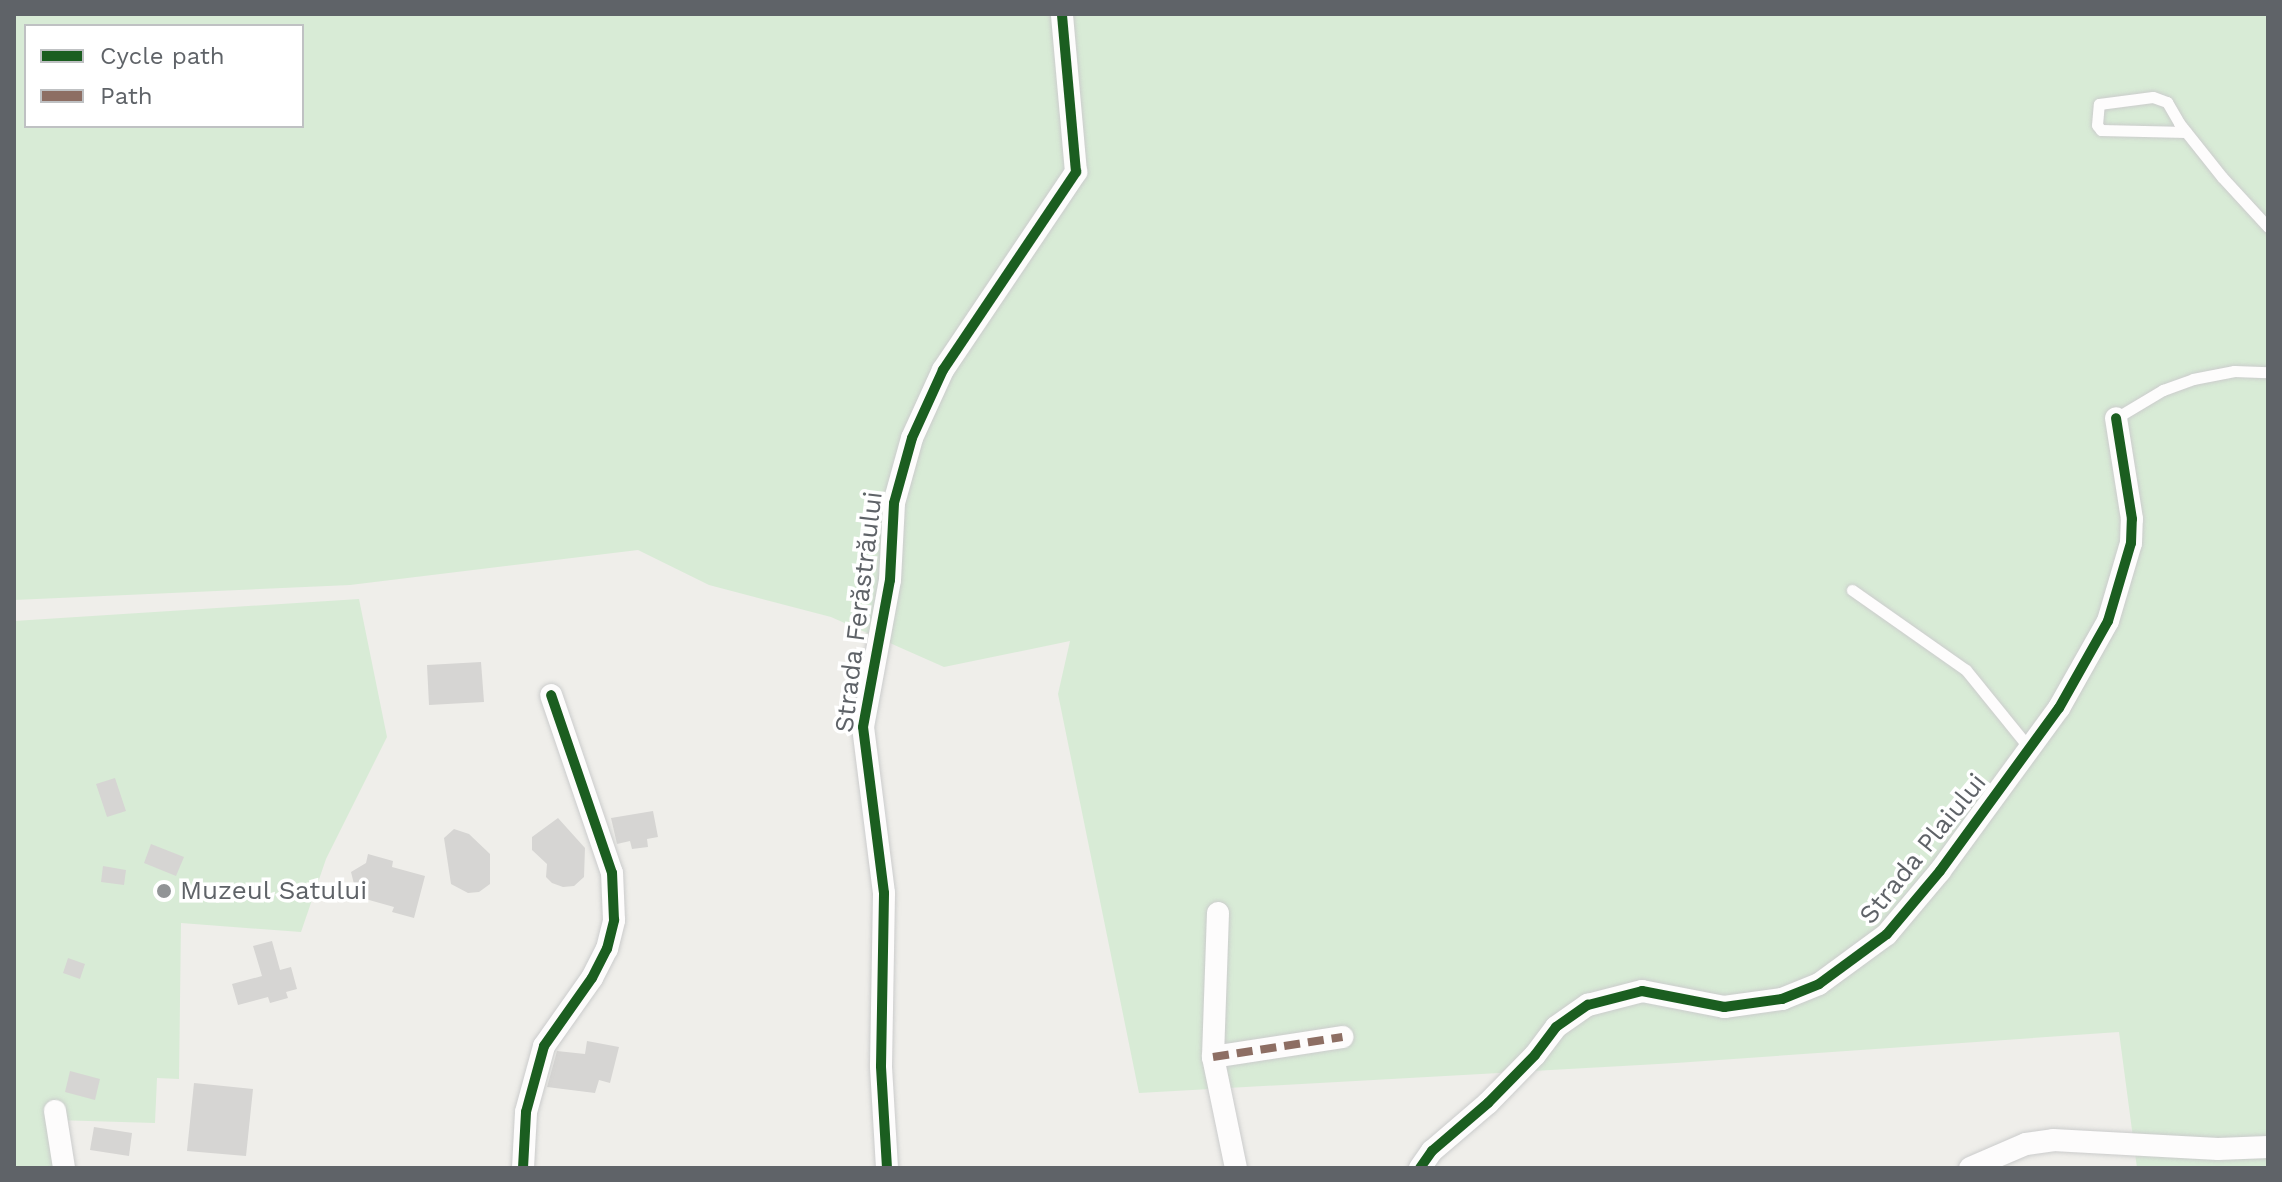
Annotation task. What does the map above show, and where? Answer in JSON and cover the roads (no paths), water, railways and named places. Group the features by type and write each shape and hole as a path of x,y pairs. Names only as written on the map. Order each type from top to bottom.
{"street":[{"name":"Strada Ferăstrăului","path":"887,1168 881,1066 884,893 863,727 890,580 894,503 912,438 943,370 1076,172 1062,14"},
{"name":"Strada Plaiului","path":"1420,1168 1432,1151 1488,1103 1535,1055 1556,1027 1588,1005 1642,991 1724,1007 1765,1003 1819,984 1887,934 1940,871 2030,750 2059,708 2108,621 2124,573 2132,519 2116,418"},
{"path":"523,1168 526,1112 544,1046 576,1005 607,949 616,897 612,873 551,695"},
{"path":"1218,913 1213,1057 1236,1168"},
{"path":"1213,1057 1342,1037"},
{"path":"55,1111 64,1168"},
{"path":"1970,1168 2026,1144 2053,1140 2218,1149 2268,1147"}],"lane":[{"path":"2186,132 2101,130 2097,125 2099,104 2162,98 2186,132 2268,227"},
{"path":"2116,418 2163,390 2193,379 2234,371 2268,372"},
{"path":"1852,590 1966,670 2030,750"}],"place":[{"name":"Muzeul Satului","path":"164,891"}]}
